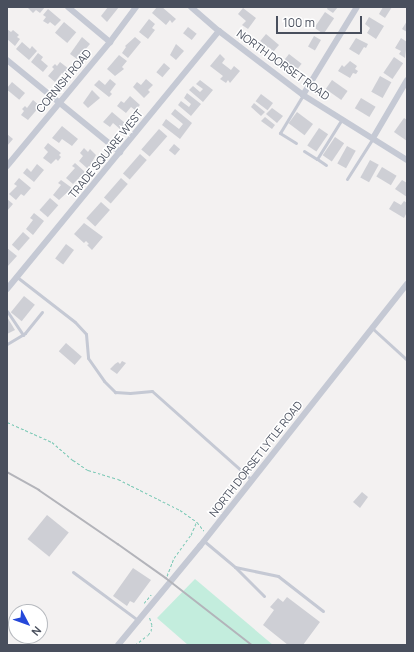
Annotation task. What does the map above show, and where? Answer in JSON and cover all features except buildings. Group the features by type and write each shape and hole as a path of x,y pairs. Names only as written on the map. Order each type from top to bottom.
{"street":[{"path":"68,7 110,42"},
{"name":"CORNISH ROAD","path":"7,166 110,42 136,7"},
{"name":"NORTH DORSET ROAD","path":"190,7 303,95 407,160"},
{"path":"303,95 357,7"},
{"name":"TRADE SQUARE WEST","path":"7,289 219,31"},
{"path":"7,60 120,152"},
{"path":"373,138 407,80"},
{"name":"NORTH DORSET LYTLE ROAD","path":"118,645 206,538 407,284"}],"lane":[{"path":"296,143 280,133 303,95"},
{"path":"317,159 342,119"},
{"path":"347,180 373,138"},
{"path":"304,151 326,164"},
{"path":"17,277 75,322 86,334 88,358 104,381 115,392 130,393 152,391 252,480"},
{"path":"7,311 22,335"},
{"path":"7,344 22,335 42,312"},
{"path":"372,328 407,360"},
{"path":"206,538 264,596"},
{"path":"235,567 278,576 323,611"},
{"path":"73,572 139,621"}],"path":[{"path":"7,422 52,442 73,460 88,470 118,479 180,510 197,522 206,538"}],"green space":[{"path":"195,579 273,645 188,645 157,618"}],"railway":[{"path":"7,472 39,490 118,544 166,578 252,645"}]}
